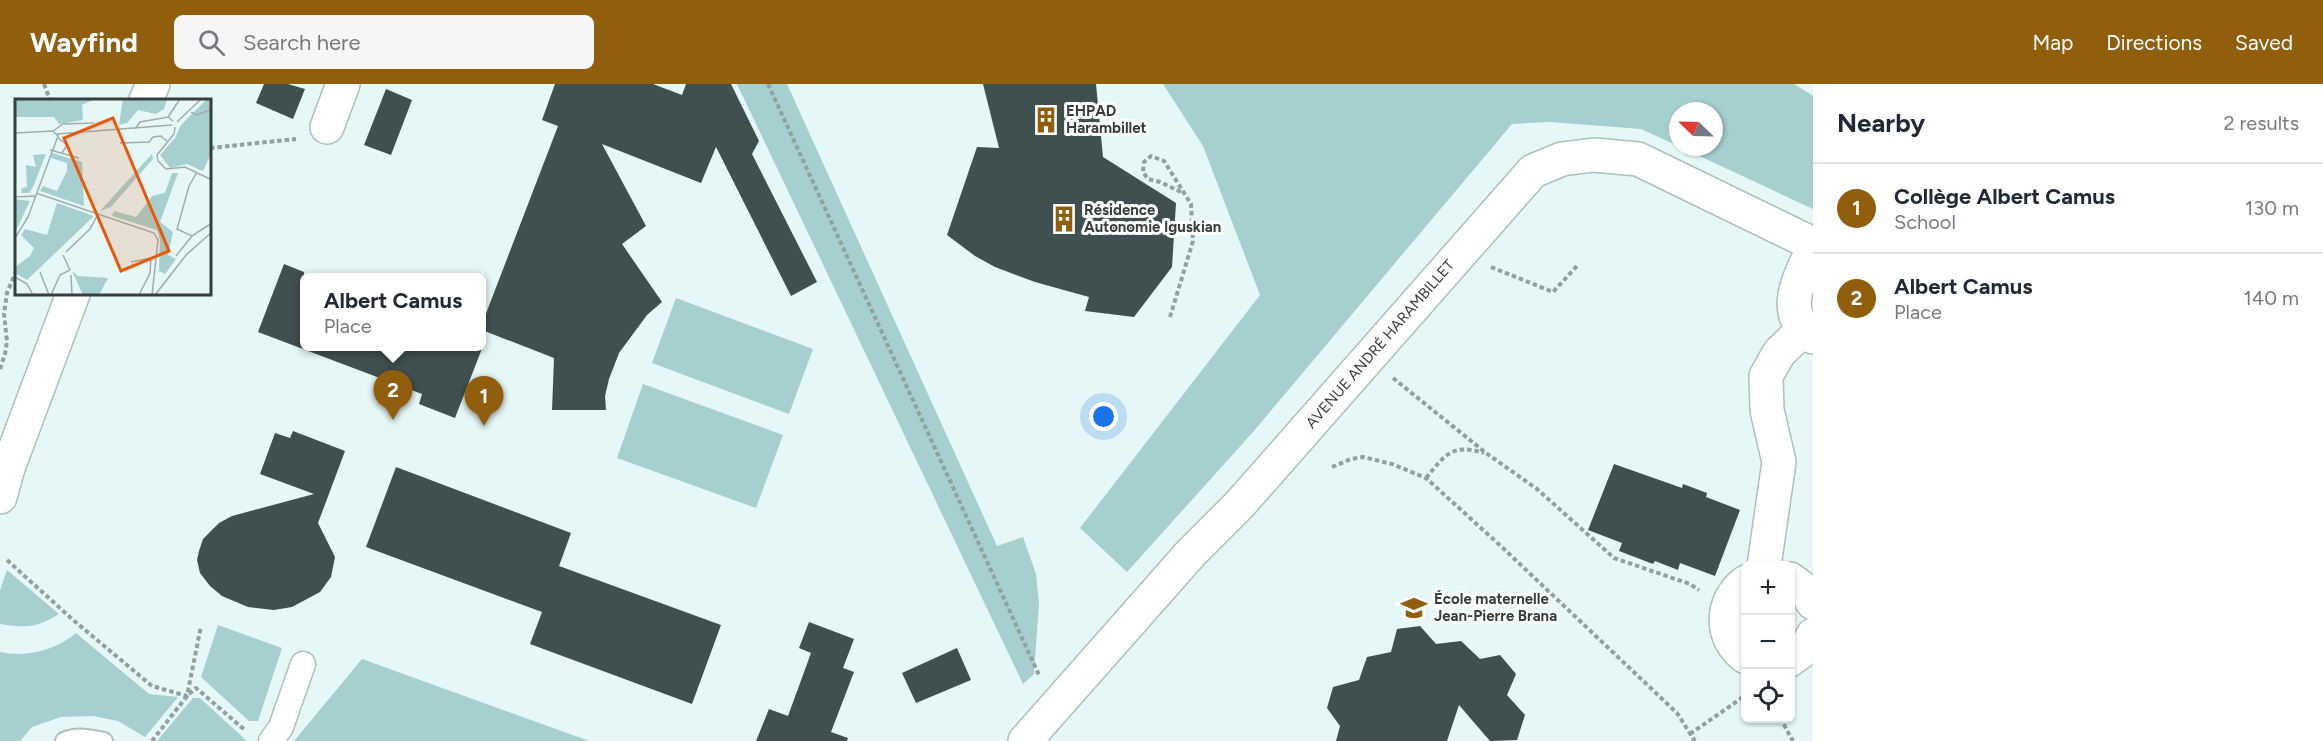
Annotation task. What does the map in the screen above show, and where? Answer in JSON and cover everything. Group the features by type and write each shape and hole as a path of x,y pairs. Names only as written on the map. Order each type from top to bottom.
{"street":[{"path":"146,99 153,84"},
{"path":"327,128 343,84"},
{"name":"AVENUE ANDRÉ HARAMBILLET","path":"1036,736 1191,554 1240,504 1533,171 1562,159 1594,155 1638,159 1813,246"},
{"path":"1765,561 1779,462 1767,410 1766,376 1779,353 1808,334 1797,319 1793,305 1794,291 1813,246"},
{"path":"0,497 8,468 72,296"},
{"path":"1795,582 1805,590 1813,603"},
{"path":"1741,587 1732,596 1727,609 1726,624 1730,639 1741,654"},
{"path":"1795,657 1807,647 1813,635"},
{"path":"260,737 281,727 303,664"}],"lane":[{"path":"64,741 70,738 90,738 104,741"}],"path":[{"path":"45,84 50,99"},
{"path":"768,84 1040,677"},
{"path":"212,148 302,139 327,128"},
{"path":"1170,317 1193,241 1191,204 1185,194 1164,161 1151,156 1144,162 1143,172 1148,180 1160,182 1185,194"},
{"path":"1460,254 1553,292 1577,266"},
{"path":"0,369 7,341 2,315 15,273"},
{"path":"1368,358 1486,453 1537,489 1614,558 1690,584 1727,609"},
{"path":"1426,478 1445,454 1468,448 1486,453"},
{"path":"1332,468 1350,459 1363,457 1392,464 1426,478 1677,713 1695,741"},
{"path":"7,560 72,619 152,686 187,696"},
{"path":"187,696 201,626"},
{"path":"152,741 187,696 196,688 260,737"},
{"path":"1690,734 1741,698"},
{"path":"1783,723 1793,741"}],"shaded area":[{"path":"737,84 787,84 997,546 1023,537 1036,574 1039,603 1034,674 1023,684"},
{"path":"1163,84 1794,84 1813,96 1813,209 1699,156 1723,156 1723,102 1669,102 1669,142 1641,129 1550,122 1512,124 1253,432 1127,572 1080,528 1260,295 1203,146"},
{"path":"676,298 813,349 789,414 652,363"},
{"path":"643,384 783,435 756,508 617,458"},
{"path":"7,570 59,614 31,626 0,624 0,590"},
{"path":"218,625 282,648 258,721 249,721 201,677"},
{"path":"76,633 149,694 178,697 145,737 118,721 93,716 61,717 32,727 20,741 0,741 0,652 20,654 40,651 59,644"},
{"path":"362,659 589,741 294,741"},
{"path":"193,698 200,698 247,741 157,741"}],"building":[{"path":"264,84 288,84 305,89 293,119 256,103"},
{"path":"555,84 653,84 682,95 686,84 731,84 759,141 752,154 817,282 791,296 716,147 701,183 602,144 646,226 622,244 662,302 647,315 619,353 605,396 606,410 552,410 554,358 486,332 486,314 558,126 542,120"},
{"name":"Résidence Autonomie Iguskian","path":"983,84 1096,84 1103,157 1176,203 1172,267 1134,317 1085,311 1089,297 1035,282 995,267 975,256 947,235 977,147 999,148"},
{"path":"386,89 412,100 391,155 364,145"},
{"path":"284,264 304,272 300,273 300,348 258,332"},
{"path":"308,351 481,351 455,418 419,404 422,394"},
{"path":"293,431 345,451 318,523 335,557 331,577 320,592 292,607 274,610 248,607 222,596 210,586 200,573 197,560 199,551 203,539 219,523 232,516 314,494 260,474 275,433 290,438"},
{"path":"1614,464 1682,488 1683,484 1707,493 1706,497 1740,510 1715,576 1680,563 1678,570 1655,561 1653,564 1619,551 1622,543 1588,530"},
{"path":"396,467 571,533 559,566 721,625 692,704 530,644 542,612 366,547"},
{"path":"809,622 854,639 843,668 854,672 831,732 848,738 847,741 756,741 769,709 788,716 811,653 799,648"},
{"path":"1420,626 1436,644 1461,641 1480,659 1500,655 1516,674 1507,695 1525,715 1517,740 1490,741 1459,705 1447,741 1336,741 1340,726 1327,708 1333,687 1359,680 1367,657 1391,652 1397,629"},
{"path":"957,648 971,680 916,703 902,673"}],"place":[{"name":"EHPAD Harambillet","path":"1046,120"},
{"name":"Résidence Autonomie Iguskian","path":"1064,219"},
{"name":"Albert Camus","path":"393,420"},
{"name":"Collège Albert Camus","path":"484,426"},
{"name":"École maternelle Jean-Pierre Brana","path":"1414,608"}]}
